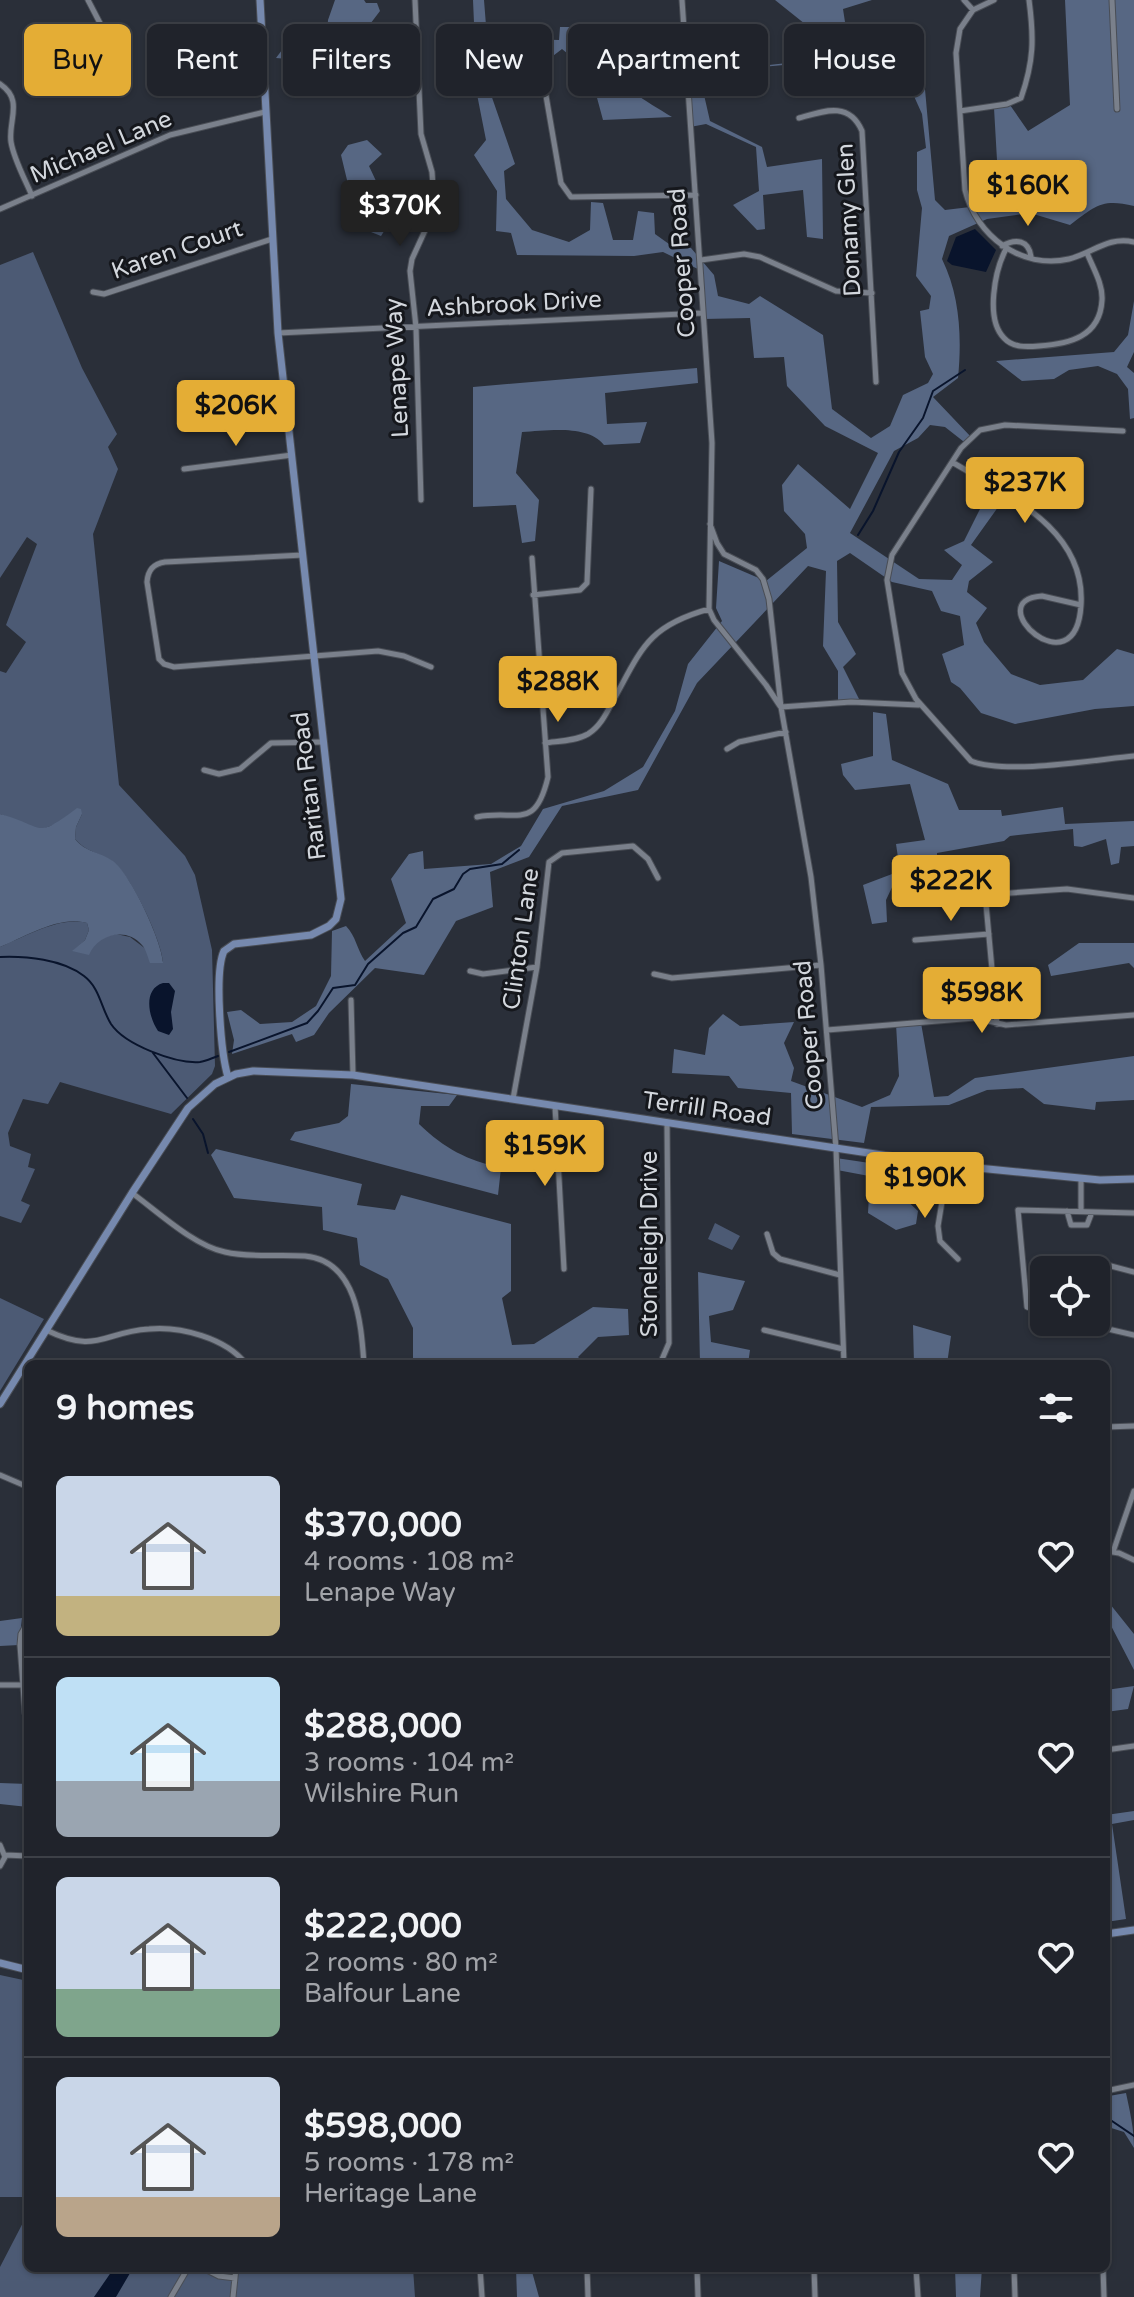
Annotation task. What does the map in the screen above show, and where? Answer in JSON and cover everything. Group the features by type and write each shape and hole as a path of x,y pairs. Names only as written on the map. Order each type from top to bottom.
{"street":[{"path":"88,0 100,24"},
{"name":"Raritan Road","path":"228,1077 222,1051 219,965 224,951 234,944 317,933 333,923 339,913 340,875 278,333 260,0"},
{"name":"Lenape Way","path":"415,0 421,134 432,172 434,201 410,271 416,327 421,500"},
{"name":"Cooper Road","path":"682,0 712,443 709,609 714,620 781,707"},
{"path":"964,0 973,10"},
{"path":"994,0 973,10 960,29 956,53 968,202 982,227 1015,254 1057,260 1087,253 1103,243 1122,239 1134,242"},
{"path":"960,111 1007,104 1021,98 1031,69 1034,36 1029,0"},
{"path":"1112,0 1117,109"},
{"path":"0,84 9,91 13,100 11,142 32,196"},
{"path":"546,96 561,183 571,197 696,195"},
{"name":"Donamy Glen","path":"799,118 831,109 841,110 854,117 861,128 876,382"},
{"name":"Michael Lane","path":"0,209 170,135 265,112"},
{"name":"Karen Court","path":"93,292 104,294 272,239"},
{"path":"1031,257 1030,250 1022,241 1015,240 1004,247 994,284 999,330 1007,341 1027,347 1065,345 1084,335 1102,303 1102,288 1087,253"},
{"path":"701,260 744,254 760,257 836,291 872,293"},
{"name":"Ashbrook Drive","path":"278,333 703,313"},
{"path":"1123,431 992,426 969,438 892,555 887,570 902,673 921,705 964,755 983,766 1005,768 1134,756"},
{"path":"184,469 292,455"},
{"path":"952,462 1018,502 1057,534 1079,573 1081,605 1078,630 1071,638 1050,640 1033,634 1025,626 1021,618 1023,606 1034,597 1047,596 1081,605"},
{"path":"533,595 580,590 587,583 591,489"},
{"name":"Cooper Road","path":"710,524 724,554 750,565 763,579 769,599 781,707 811,877 821,965 836,1148 844,1360"},
{"path":"709,559 724,554"},
{"path":"303,555 161,562 150,570 147,582 158,654 162,662 169,666 378,651 431,667"},
{"path":"477,817 492,814 520,817 537,806 544,795 548,777 532,558"},
{"path":"545,743 577,738 591,732 606,714 641,651 656,633 683,616 709,609"},
{"path":"766,685 778,679"},
{"path":"781,707 851,702 921,705"},
{"path":"727,749 739,742 786,732"},
{"path":"204,770 219,774 234,772 271,743 323,742"},
{"name":"Clinton Lane","path":"513,1100 537,967 549,862 562,853 633,846 645,855 658,878"},
{"path":"997,1024 986,904 996,894 1067,889 1134,898"},
{"path":"915,940 989,934"},
{"path":"654,974 672,978 821,965"},
{"path":"470,971 483,974 537,967"},
{"path":"351,1000 353,1075"},
{"path":"827,1030 975,1018 997,1024 1134,1015"},
{"name":"Terrill Road","path":"228,1077 269,1070 353,1075 948,1165 1081,1178 1134,1179"},
{"path":"27,1360 188,1108 205,1091 228,1077"},
{"path":"555,1106 564,1269"},
{"name":"Stoneleigh Drive","path":"662,1360 669,1343 667,1123"},
{"path":"948,1165 938,1226 940,1241 958,1259"},
{"path":"1081,1178 1081,1211"},
{"path":"132,1193 212,1248 234,1253 306,1256 330,1265 343,1276 351,1291 363,1360"},
{"path":"1030,1308 1027,1307 1018,1210 1134,1213"},
{"path":"1067,1211 1071,1225 1087,1225 1092,1212"},
{"path":"767,1234 773,1253 780,1259 840,1275"},
{"path":"1110,1266 1134,1272"},
{"path":"45,1330 63,1338 100,1342 148,1329 167,1329 210,1339 231,1349 242,1360"},
{"path":"1110,1329 1134,1335"},
{"path":"764,1330 843,1349"},
{"path":"0,1404 24,1365"},
{"path":"1110,1427 1134,1426"},
{"path":"0,1475 24,1485"},
{"path":"1110,1550 1134,1491"},
{"path":"1110,1552 1134,1560"},
{"path":"24,1630 20,1638 24,1698"},
{"path":"0,1685 22,1685"},
{"path":"1110,1749 1134,1746"},
{"path":"0,1845 5,1855"},
{"path":"5,1855 24,1856"},
{"path":"0,1866 5,1855"},
{"path":"1110,1933 1134,1930"},
{"path":"0,1963 24,1969"},
{"path":"1110,2090 1134,2085"},
{"path":"171,2297 186,2272"},
{"path":"211,2272 235,2278"},
{"path":"233,2297 236,2272"},
{"path":"480,2272 482,2297"},
{"path":"587,2272 588,2297"},
{"path":"697,2272 698,2297"},
{"path":"814,2272 815,2297"},
{"path":"916,2272 918,2297"},
{"path":"1014,2272 1015,2297"},
{"path":"1103,2272 1104,2297"}],"shaded area":[{"path":"335,0 377,3 380,11 370,24 328,24"},
{"path":"473,0 484,0 486,24 474,24"},
{"path":"775,0 872,0 843,9 845,24 805,24"},
{"path":"1065,0 1134,0 1134,206 1114,203 1099,205 1070,225 1030,213 987,219 949,236 942,259 953,287 958,317 958,378 933,397 972,438 968,445 945,427 930,425 918,438 894,451 850,533 919,579 952,580 962,565 944,550 964,541 981,507 1017,463 1021,475 971,545 993,562 969,581 967,592 987,608 976,623 984,642 1011,674 1040,685 1083,680 1117,649 1134,654 1134,706 1095,709 1015,724 981,713 951,682 942,654 964,645 960,616 941,611 932,591 892,582 850,553 837,561 838,622 856,654 843,667 861,703 838,702 838,671 823,646 826,571 808,566 697,683 638,790 562,806 529,857 490,872 493,907 456,921 424,975 375,968 329,1013 314,1035 296,1042 292,1034 232,1054 234,1040 227,1012 241,1010 260,1024 292,1022 316,1006 331,976 332,931 346,926 365,961 406,923 391,879 409,854 423,851 424,869 491,864 521,846 543,809 604,791 643,767 675,711 688,664 722,621 716,608 719,561 766,581 807,548 805,534 784,511 782,485 798,464 850,509 878,453 825,426 787,386 784,357 754,358 750,318 704,319 702,271 663,252 634,256 517,255 511,233 496,231 497,191 474,155 486,140 477,96 491,96 515,164 504,171 506,199 532,230 569,242 590,230 591,202 603,203 613,240 633,240 638,211 654,213 655,234 669,244 691,248 714,275 718,296 749,304 760,296 823,335 832,409 871,438 890,426 903,395 928,383 933,374 925,357 920,311 929,309 931,296 916,276 922,208 917,190 917,152 926,148 922,114 914,96 924,96 924,78 935,200 945,210 970,207 988,196 999,195 994,108 1010,105 1028,131 1070,105"},
{"path":"560,27 568,27 568,54 562,49 552,57 552,40 559,40"},
{"path":"596,96 640,96 672,117 603,120"},
{"path":"688,96 704,96 710,121 762,147 767,167 822,159 823,239 807,237 803,190 763,195 765,229 757,230 733,205 759,191 756,147 706,124 690,127"},
{"path":"367,140 382,154 369,166 376,181 391,187 383,202 390,222 381,236 361,228 360,215 365,207 353,205 341,155 348,145"},
{"path":"975,229 996,250 986,272 952,265 947,261 956,237"},
{"path":"33,252 82,368 117,434 108,447 118,469 93,534 119,785 185,856 195,875 212,950 215,1066 212,1074 171,1114 60,1082 48,1104 23,1099 8,1133 10,1146 31,1154 28,1167 35,1169 21,1201 30,1205 21,1223 0,1216 0,947 65,922 87,923 89,930 85,940 73,951 116,934 130,937 163,962 151,924 127,879 112,861 75,839 82,814 40,830 0,814 0,671 6,673 26,642 6,625 37,544 27,537 0,578 0,265"},
{"path":"1134,301 1134,352 1127,367 1134,373 1134,418 1130,419 1128,389 1117,374 1098,366 1069,370 1054,379 1022,381 996,361 1114,352 1128,335"},
{"path":"697,368 698,383 605,393 607,424 647,422 640,443 604,445 597,438 577,431 522,432 516,473 539,500 535,541 522,543 516,505 473,507 473,387"},
{"path":"873,712 886,714 892,760 948,784 959,810 1001,810 1002,816 1063,807 1065,824 1134,821 1134,846 1121,847 1119,863 1111,865 1106,839 1082,847 1074,846 1073,829 1010,836 1004,841 937,853 937,876 895,881 886,900 887,922 872,924 863,885 900,871 896,844 925,840 910,784 855,790 843,775 841,764 873,756"},
{"path":"77,808 81,809 82,814 75,839 83,847 113,861 128,879 151,924 163,963 150,963 142,945 128,936 105,938 89,955 72,951 85,940 89,930 87,923 76,921 42,928 0,947 0,814 45,828"},
{"path":"1079,943 1134,943 1134,968 1129,963 1051,976 1048,965"},
{"path":"163,983 169,983 175,991 171,1012 173,1029 169,1035 158,1031 149,1004 152,991"},
{"path":"723,1014 740,1026 794,1022 784,1043 794,1068 791,1081 862,1107 890,1095 899,1076 896,1024 921,1023 934,1097 948,1096 975,1078 1134,1056 1134,1100 1096,1102 1095,1110 1044,1104 1023,1088 987,1090 949,1105 871,1107 864,1143 792,1134 791,1093 738,1088 729,1076 672,1073 674,1049 705,1055 709,1028"},
{"path":"351,1084 457,1095 449,1106 421,1106 419,1124 457,1152 501,1168 498,1195 290,1140 295,1132 339,1123 348,1116"},
{"path":"216,1149 362,1184 357,1205 395,1210 401,1195 511,1224 511,1291 502,1298 512,1345 534,1344 593,1307 628,1309 629,1335 598,1337 578,1357 581,1360 413,1360 413,1328 388,1279 360,1265 357,1238 323,1230 322,1207 234,1198 211,1155"},
{"path":"836,1158 930,1172 930,1179 904,1177 901,1195 918,1211 916,1224 896,1230 868,1213 869,1196 884,1197 885,1179 837,1170"},
{"path":"715,1223 740,1236 732,1250 708,1239"},
{"path":"698,1272 745,1281 733,1310 709,1316 711,1342 750,1350 749,1360 700,1360"},
{"path":"0,1298 44,1319 0,1391"},
{"path":"913,1325 951,1336 948,1360 914,1360"},
{"path":"1110,1604 1134,1634 1134,1670 1110,1624"},
{"path":"22,1618 19,1645 0,1646 0,1621"},
{"path":"1134,1686 1128,1709 1110,1711 1110,1689"},
{"path":"0,1783 24,1784 24,1807 0,1804"},
{"path":"1134,1811 1134,1820 1112,1824 1126,1919 1110,1921 1110,1814"},
{"path":"0,1975 24,1980 24,2197 0,2197"},
{"path":"1126,2093 1134,2148 1124,2132 1110,2128 1110,2096"},
{"path":"24,2221 24,2272 413,2272 415,2297 0,2297 0,2267"},
{"path":"111,2272 131,2272 116,2297 94,2297"},
{"path":"516,2272 532,2272 539,2297 517,2297"},
{"path":"955,2272 982,2272 980,2297 956,2297"}],"waterway":[{"path":"858,535 873,511 899,452 923,418 933,391 965,370"},
{"path":"229,1052 307,1023 333,988 355,985 368,964 403,933 416,927 433,899 454,889 463,874 470,869 502,864 519,850"},
{"path":"0,957 44,960 75,970 94,986 111,1024 118,1032 152,1052 190,1062 202,1062 218,1056"},
{"path":"153,1053 187,1098"},
{"path":"193,1119 203,1134 208,1153"},
{"path":"1110,2120 1134,2136"}]}
